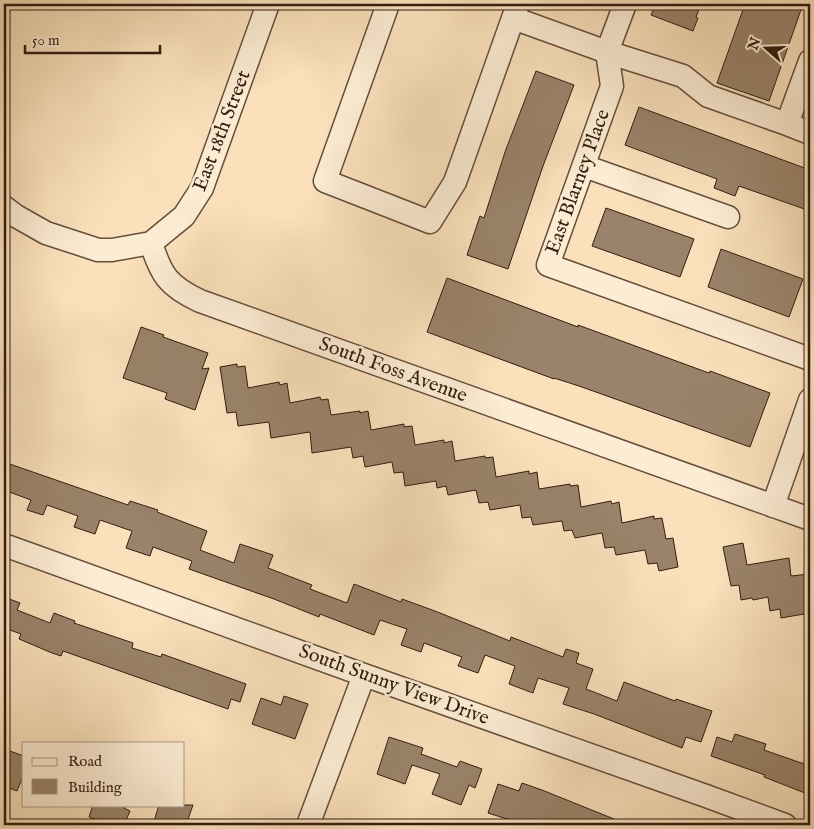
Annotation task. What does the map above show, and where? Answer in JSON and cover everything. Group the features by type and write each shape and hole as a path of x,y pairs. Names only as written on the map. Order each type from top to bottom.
{"street":[{"name":"East 18th Street","path":"151,243 184,216 202,188 268,4"},
{"path":"388,4 324,181 430,222 455,182 515,11 607,52 683,76 708,96 810,133"},
{"name":"East Blarney Place","path":"625,4 607,52 612,86 548,265 810,359"},
{"path":"787,124 810,61"},
{"path":"584,166 728,217"},
{"path":"4,207 46,233 98,250 112,250 151,243"},
{"name":"South Foss Avenue","path":"151,243 156,260 164,276 181,290 200,301 810,519"},
{"path":"773,506 810,400"},
{"name":"South Sunny View Drive","path":"4,545 785,825"},
{"path":"308,825 364,675"}],"building":[{"path":"656,4 701,4 693,31 651,15"},
{"path":"745,4 803,4 769,101 717,83"},
{"path":"536,71 574,85 543,166 508,269 467,255 480,216 484,218 505,152"},
{"path":"639,107 810,170 810,211 739,186 735,196 714,188 717,179 625,145"},
{"path":"606,208 694,239 680,277 592,246"},
{"path":"721,249 803,279 789,317 708,287"},
{"path":"447,278 578,327 578,325 709,373 710,371 770,393 750,447 579,386 554,379 427,332"},
{"path":"141,327 208,353 202,369 209,368 195,410 165,399 167,393 123,378"},
{"path":"237,364 237,367 245,366 248,388 279,382 280,385 287,383 290,403 320,397 321,400 328,399 331,415 368,411 371,430 404,424 404,427 412,426 415,445 444,440 444,443 452,441 455,461 485,456 485,458 493,457 496,477 529,471 529,474 537,472 539,489 570,484 570,486 578,485 581,507 611,501 612,504 619,502 622,523 654,516 654,519 662,518 666,539 673,538 678,567 659,571 657,563 648,564 645,550 616,555 614,547 605,548 602,533 575,538 572,530 564,531 562,521 533,525 531,517 522,518 520,505 490,510 488,502 479,503 476,490 448,495 446,486 437,488 436,481 405,486 403,472 394,473 392,462 365,467 363,456 353,458 351,447 312,453 310,432 271,438 269,422 238,426 236,412 227,413 220,367"},
{"path":"4,462 128,505 130,501 158,510 157,512 207,531 200,550 234,563 240,544 273,555 268,568 312,585 310,589 347,603 354,584 401,602 402,599 435,611 510,641 511,637 563,657 566,649 579,653 576,663 593,669 586,689 617,701 624,682 675,701 676,699 712,711 701,742 686,737 682,748 563,704 569,688 538,678 533,693 509,684 515,666 485,655 478,673 458,666 462,657 424,643 421,652 401,645 407,629 380,620 374,635 320,614 319,617 189,569 192,561 153,547 150,556 126,548 132,531 100,520 95,534 74,527 78,516 47,505 43,515 27,510 31,500 4,490"},
{"path":"743,543 747,565 789,558 791,576 810,574 810,613 781,618 780,609 770,611 768,597 741,600 739,585 731,586 723,547"},
{"path":"4,597 20,603 17,610 50,623 54,613 75,621 74,623 133,643 132,648 161,657 162,654 246,684 240,702 231,699 228,709 63,651 61,656 52,653 19,639 21,634 10,630 6,642 4,642"},
{"path":"284,696 308,704 295,739 252,724 261,698 281,705"},
{"path":"735,734 766,744 764,750 810,766 810,795 764,777 765,775 711,756 717,737 732,742"},
{"path":"389,737 423,748 421,754 457,767 460,761 482,769 475,788 469,785 461,805 432,794 440,774 412,765 405,784 377,774"},
{"path":"4,749 22,755 22,779 17,791 4,786"},
{"path":"522,783 629,825 551,825 534,819 531,825 526,825 488,813 498,784 519,791"},
{"path":"193,805 186,825 166,825 154,821 159,806"},
{"path":"93,806 125,806 124,808 130,811 124,825 110,825 89,817"}]}
